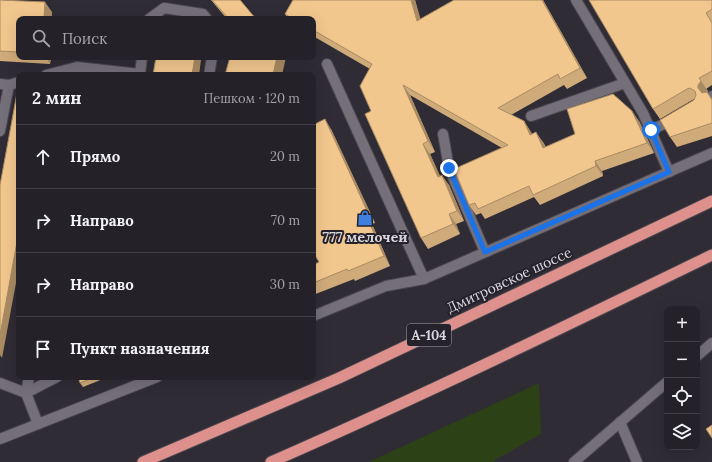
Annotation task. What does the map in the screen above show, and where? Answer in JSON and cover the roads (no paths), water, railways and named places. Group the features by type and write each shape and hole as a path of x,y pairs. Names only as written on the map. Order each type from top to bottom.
{"highway":[{"name":"Дмитровское шоссе","path":"143,462 339,378 712,201"},
{"path":"271,462 373,417 575,322 712,255"}],"street":[{"path":"576,0 643,114 669,172"},
{"path":"153,16 164,8 203,14 205,16"},
{"path":"140,72 142,60"},
{"path":"210,72 212,60"},
{"path":"328,64 424,279"},
{"path":"77,71 98,72"},
{"path":"0,131 9,83"},
{"path":"531,116 625,83"},
{"path":"651,130 684,113"},
{"path":"443,134 449,168 485,252"},
{"path":"316,315 386,286 424,279 712,153"},
{"path":"700,353 712,343"},
{"path":"28,380 26,393 38,424"},
{"path":"0,383 26,393 51,380"},
{"path":"0,439 149,380"},
{"path":"574,462 664,385"},
{"path":"620,422 637,462"}],"place":[{"name":"777 мелочей","path":"365,218"}]}
